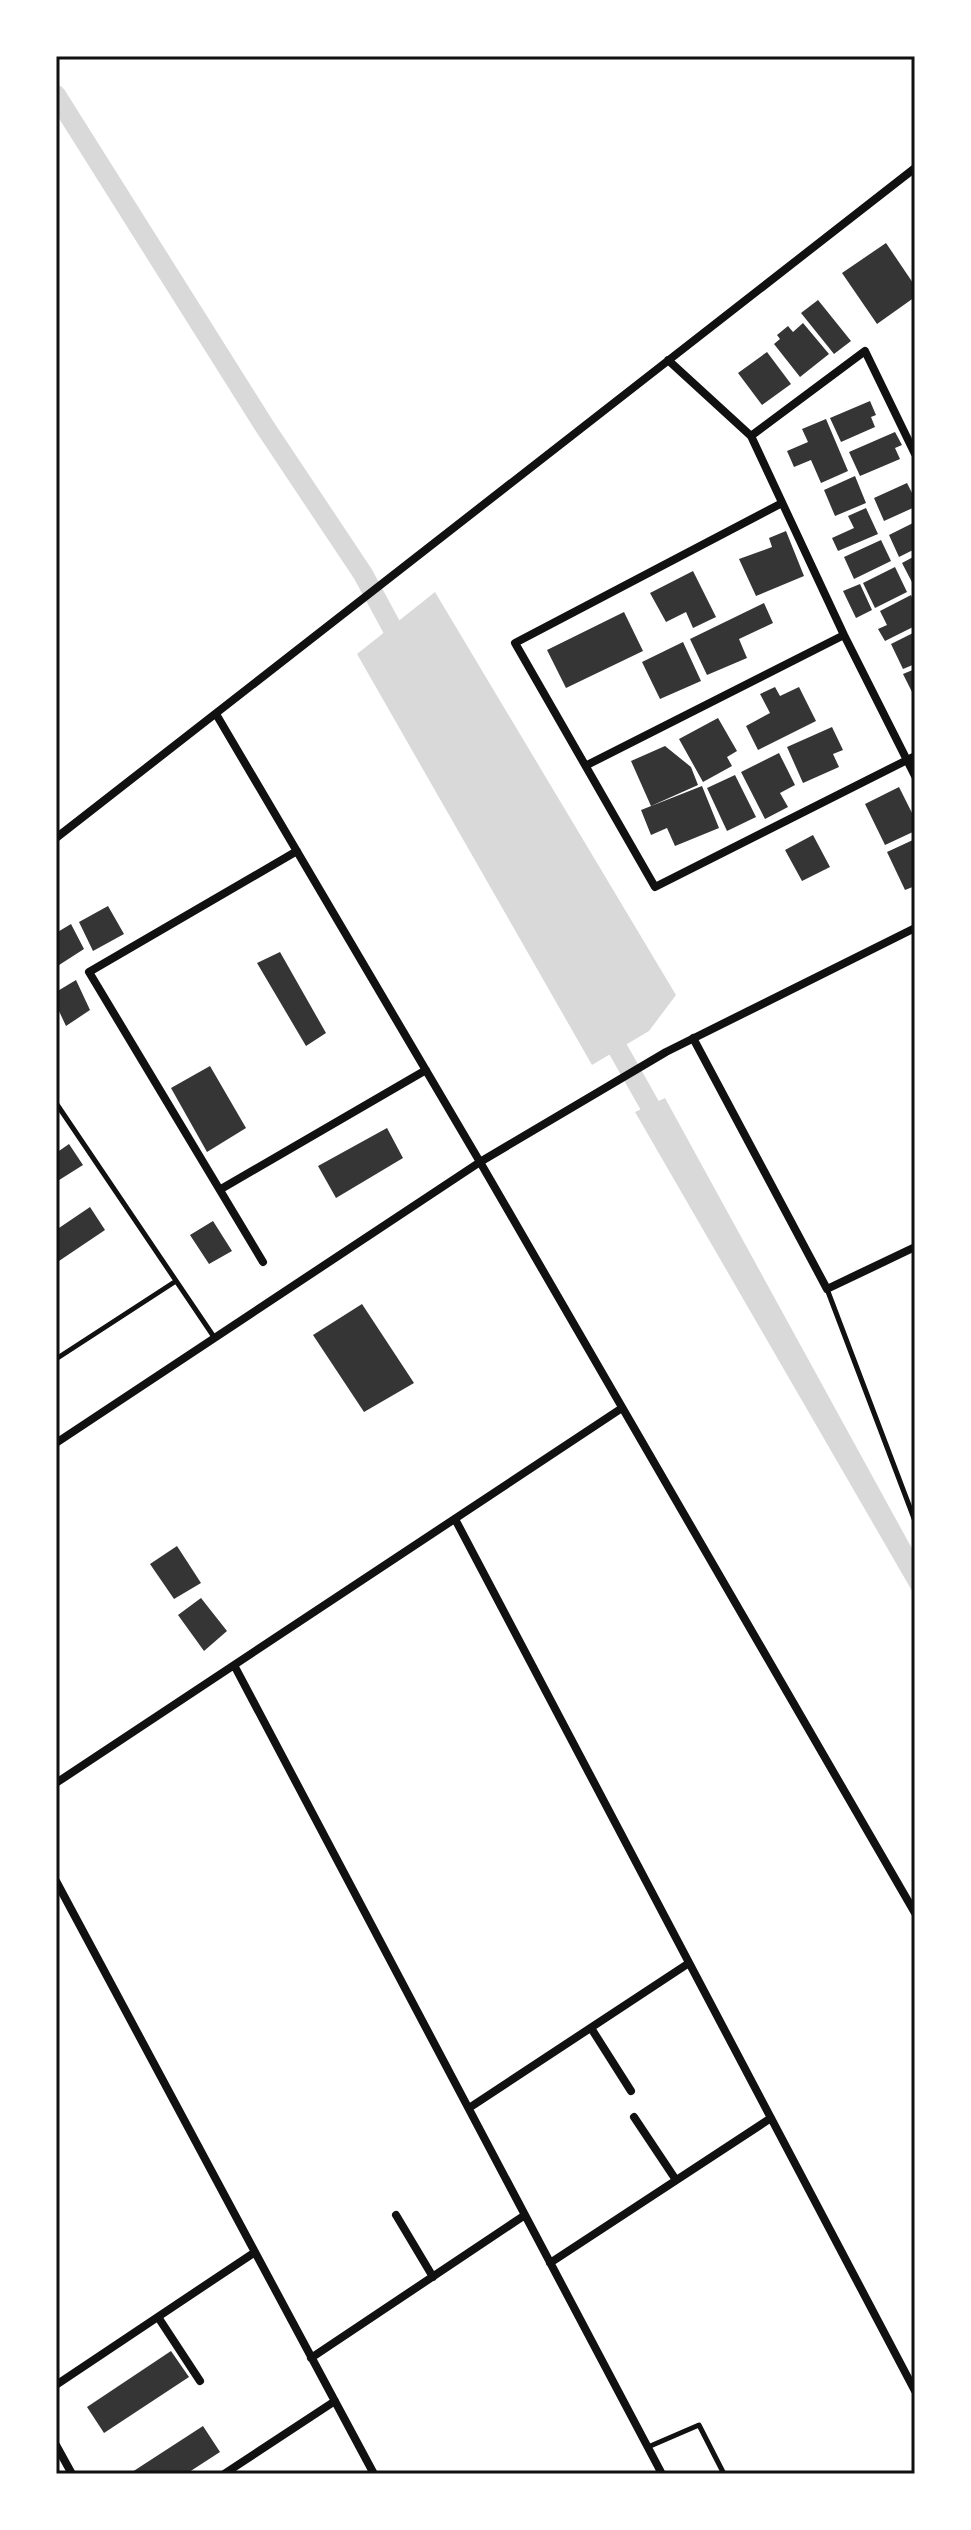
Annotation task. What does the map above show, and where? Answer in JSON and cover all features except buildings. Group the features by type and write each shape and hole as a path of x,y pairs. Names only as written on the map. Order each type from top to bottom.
{"street":[{"path":"56,838 915,168"},
{"path":"751,436 865,351 915,454"},
{"path":"668,360 751,436 844,635 911,759 915,776"},
{"path":"782,503 515,643 655,887 911,759"},
{"path":"587,765 844,635"},
{"path":"216,714 480,1162 915,1913"},
{"path":"263,1262 89,972 297,851"},
{"path":"56,1443 480,1162 666,1052 915,928"},
{"path":"693,1038 827,1289 915,1247"},
{"path":"221,1189 426,1070"},
{"path":"56,1783 622,1408"},
{"path":"455,1519 915,2391"},
{"path":"234,1665 662,2474"},
{"path":"56,1881 374,2474"},
{"path":"469,2108 689,1963"},
{"path":"591,2028 631,2091"},
{"path":"634,2117 676,2180"},
{"path":"550,2263 771,2118"},
{"path":"396,2215 433,2277"},
{"path":"311,2358 525,2215"},
{"path":"56,2385 255,2252"},
{"path":"158,2317 200,2381"},
{"path":"224,2474 335,2401"},
{"path":"56,2445 72,2474"}],"lane":[{"path":"56,1103 214,1337"},
{"path":"56,1359 176,1281"},
{"path":"827,1289 915,1521"},
{"path":"648,2447 699,2425 724,2474"}],"shaded area":[{"path":"435,592 676,995 649,1031 592,1065 357,654"},
{"path":"665,1098 915,1554 915,1596 635,1112"}],"waterway":[{"path":"56,95 265,427 363,574 404,650"},
{"path":"606,1028 663,1129"}]}
